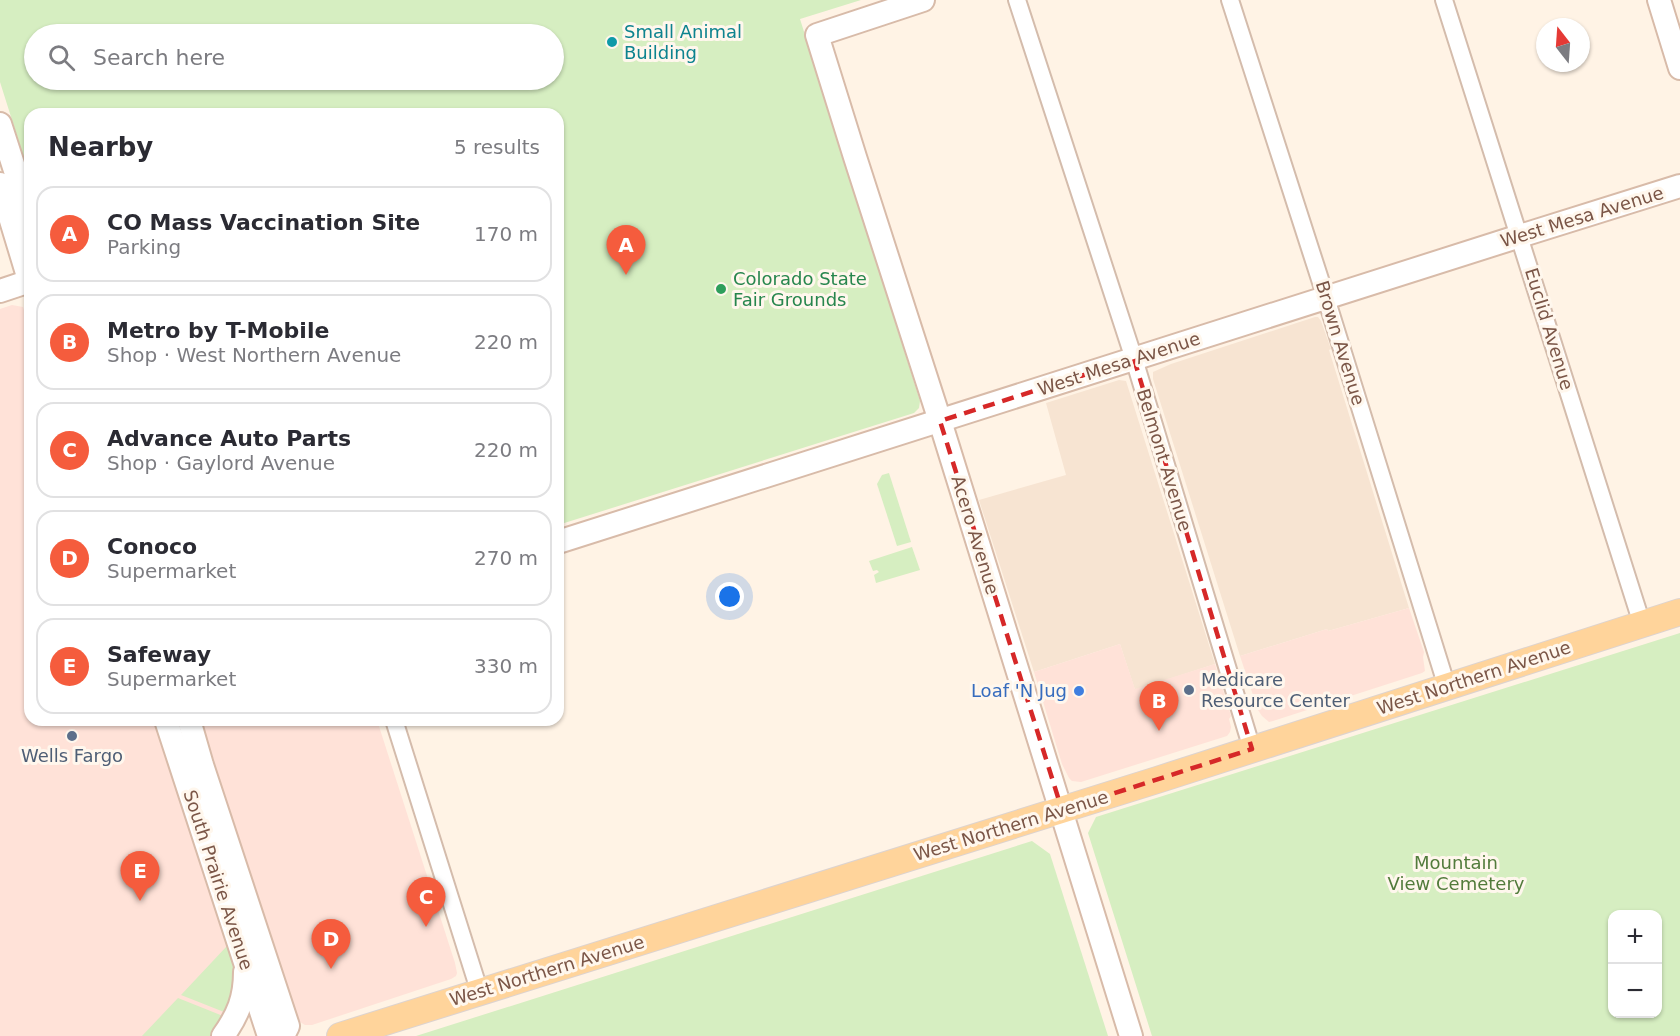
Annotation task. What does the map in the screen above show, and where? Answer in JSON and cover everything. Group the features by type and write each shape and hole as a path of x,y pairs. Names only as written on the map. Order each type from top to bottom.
{"main road":[{"name":"West Northern Avenue","path":"348,1035 1680,612"}],"street":[{"name":"Acero Avenue","path":"923,0 817,35 940,421 1131,1036"},
{"name":"Belmont Avenue","path":"1017,0 1134,359 1252,749"},
{"name":"Brown Avenue","path":"1230,0 1447,687"},
{"name":"Euclid Avenue","path":"1444,0 1642,624"},
{"path":"1659,0 1680,68"},
{"path":"0,124 24,199"},
{"path":"0,184 24,262"},
{"name":"West Mesa Avenue","path":"564,540 1680,186"},
{"path":"0,291 24,284"},
{"name":"South Prairie Avenue","path":"168,726 268,1033 273,1036"},
{"name":"South Prairie Avenue","path":"191,726 288,1026 283,1036"},
{"path":"396,726 480,993"},
{"path":"223,1036 241,1006 245,982 245,961"}],"highlighted area":[{"path":"1134,359 1252,749 1062,810 940,421"}],"shaded area":[{"path":"12,305 23,307 24,310 24,726 158,726 229,947 232,989 223,1022 213,1036 0,1036 0,309"},
{"path":"1315,317 1321,321 1331,349 1329,350 1409,608 1328,631 1327,629 1240,656 1153,379 1153,372"},
{"path":"1119,380 1126,381 1215,664 1135,690 1120,644 1034,672 979,500 1066,475 1046,403"},
{"path":"1409,608 1424,652 1425,671 1273,721 1269,722 1262,716 1240,656 1327,629 1328,631"},
{"path":"1120,644 1135,689 1215,664 1231,716 1229,719 1230,732 1227,736 1081,782 1072,781 1062,764 1034,672"},
{"path":"203,726 379,726 455,963 457,973 451,979 312,1025 305,1025 295,1015"}],"green space":[{"name":"Colorado State Fair Grounds","path":"0,0 861,0 800,19 920,401 919,408 914,413 564,523 564,108 24,108 24,158 0,82"},
{"path":"889,473 911,542 897,546 877,484 882,475"},
{"path":"912,547 920,570 876,583 874,575 879,572 873,571 869,561"},
{"name":"Mountain View Cemetery","path":"1680,633 1680,1036 1152,1036 1088,833 1096,817"},
{"path":"187,819 234,958 236,977 229,1011 224,1012 181,995 227,946"},
{"path":"1032,841 1050,854 1108,1036 416,1036"},
{"path":"178,998 223,1016 215,1036 142,1036"}],"place":[{"name":"Small Animal Building","path":"612,42"},
{"name":"CO Mass Vaccination Site","path":"626,275"},
{"name":"Colorado State Fair Grounds","path":"721,289"},
{"name":"Medicare Resource Center","path":"1189,690"},
{"name":"Loaf 'N Jug","path":"1079,691"},
{"name":"Metro by T-Mobile","path":"1159,731"},
{"name":"Wells Fargo","path":"72,736"},
{"name":"Safeway","path":"140,901"},
{"name":"Advance Auto Parts","path":"426,927"},
{"name":"Conoco","path":"331,969"}]}
